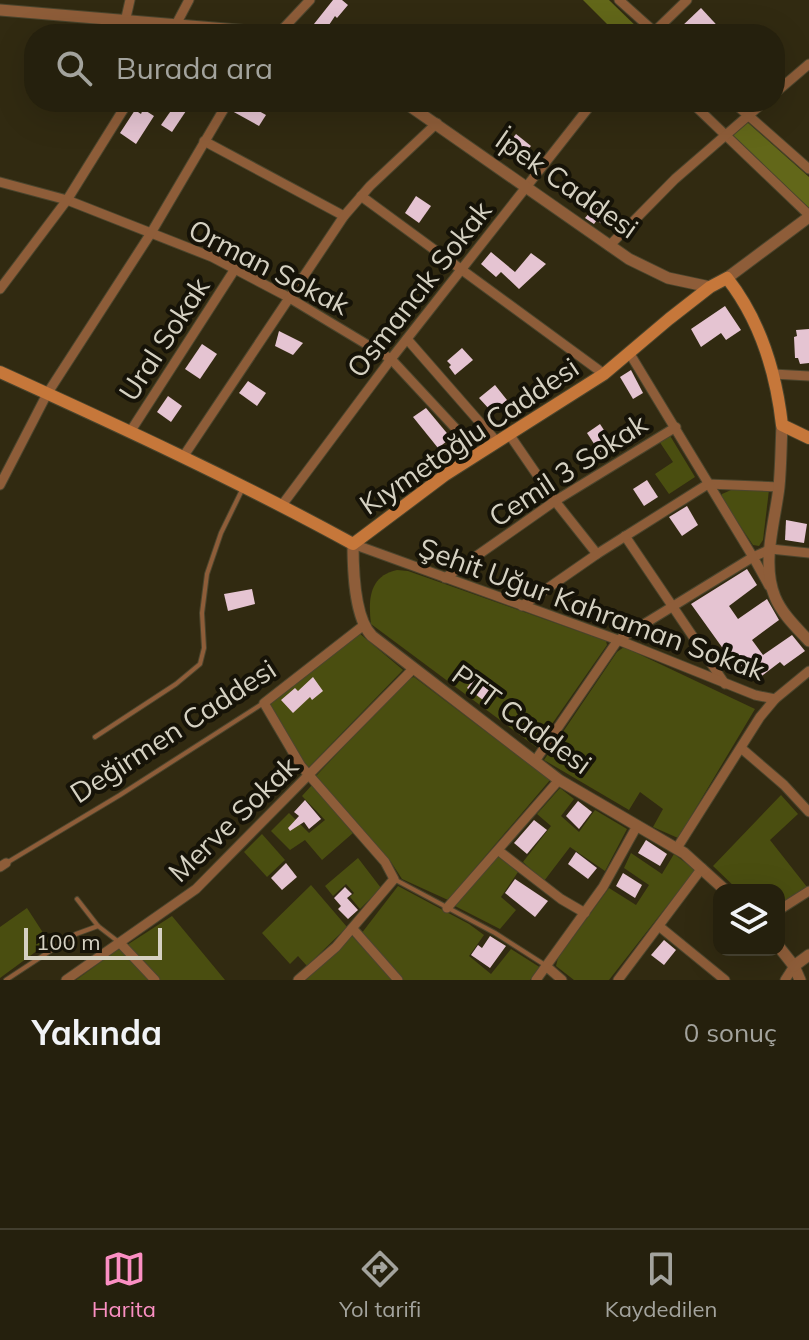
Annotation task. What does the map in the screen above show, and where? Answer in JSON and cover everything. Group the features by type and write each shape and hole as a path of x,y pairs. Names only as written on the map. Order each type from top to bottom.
{"main road":[{"name":"Kıymetoğlu Caddesi","path":"0,372 282,505 353,544 445,475 604,374 710,287 727,278"},
{"path":"727,278 751,316 773,374 782,425 809,438"}],"street":[{"path":"125,22 130,0"},
{"path":"177,24 189,0"},
{"path":"290,24 310,0"},
{"path":"619,0 644,24"},
{"path":"663,24 687,0"},
{"path":"0,10 137,24"},
{"path":"785,84 809,64"},
{"path":"0,289 67,200 122,112"},
{"path":"0,485 47,394 151,233 222,112"},
{"name":"İpek Caddesi","path":"420,112 527,185 609,246 668,278 710,287"},
{"name":"Osmancık Sokak","path":"282,505 391,359 585,112"},
{"path":"702,112 809,216"},
{"path":"744,112 809,169"},
{"path":"609,246 675,179 753,112"},
{"path":"183,457 344,216 437,123"},
{"path":"204,141 344,216"},
{"name":"Orman Sokak","path":"0,182 67,200 151,233 235,269 288,297 391,359 476,455"},
{"path":"361,196 604,374"},
{"name":"Kıymetoğlu Caddesi","path":"727,278 809,216"},
{"name":"Ural Sokak","path":"130,432 235,269"},
{"path":"407,339 497,442"},
{"path":"630,354 788,617 809,641"},
{"path":"773,374 809,376"},
{"path":"775,596 770,568 782,425"},
{"name":"Cemil 3 Sokak","path":"445,578 555,501 676,427"},
{"path":"509,434 555,501 597,554"},
{"path":"522,606 708,484 779,487"},
{"path":"625,536 725,684"},
{"path":"353,544 364,625"},
{"name":"Şehit Uğur Kahraman Sokak","path":"353,544 618,640 725,684 775,699 809,671"},
{"path":"535,761 618,640 753,557 771,549 809,553"},
{"name":"PTT Caddesi","path":"364,625 372,636 413,669 559,780 677,848 719,884"},
{"name":"Değirmen Caddesi","path":"264,703 364,625"},
{"name":"Merve Sokak","path":"66,980 196,889 413,669"},
{"path":"677,848 775,699"},
{"path":"264,703 288,747 385,862 394,879 353,929 298,980"},
{"path":"741,748 784,785 809,812"},
{"path":"447,908 559,780"},
{"path":"536,980 585,913 637,826"},
{"path":"499,851 561,899 585,913"},
{"path":"618,980 702,868"},
{"path":"785,906 809,891"},
{"path":"660,927 725,980"},
{"path":"353,929 398,980"},
{"path":"121,944 155,980"},
{"path":"785,955 800,980"},
{"path":"785,980 794,966 809,955"},
{"path":"547,967 562,980"}],"lane":[{"path":"95,737 176,684 200,664 204,648 202,613 207,574 221,533 244,487"},
{"name":"Değirmen Caddesi","path":"3,865 264,703"},
{"path":"394,879 495,933 547,967"},
{"path":"77,899 98,926 121,944"},
{"path":"6,980 76,934 98,926"}],"green space":[{"path":"583,0 609,0 634,24 607,24"},
{"path":"746,121 809,177 809,208 731,134"},
{"path":"669,434 695,477 669,494 655,474 673,462 659,441"},
{"path":"731,490 769,490 763,540 759,546 753,545 722,499 722,494"},
{"path":"397,570 408,571 606,641 607,645 536,747 371,624 372,590 381,578"},
{"path":"359,633 403,670 308,768 298,757 269,705"},
{"path":"624,647 755,709 678,838 653,827 663,809 640,792 629,810 544,760 617,652"},
{"path":"414,677 550,780 448,900 402,879 391,862 316,776 407,679"},
{"path":"312,785 353,833 322,860 305,840 290,850 271,831 289,813 309,833 325,820 302,796"},
{"path":"560,788 574,799 561,816 579,832 595,810 627,829 605,871 570,847 544,881 523,862 551,826 537,814"},
{"path":"781,795 798,814 770,840 807,887 785,901 785,884 732,884 713,866"},
{"path":"262,834 285,860 267,877 244,852"},
{"path":"631,853 662,874 674,854 695,870 609,980 574,980 556,966 558,958 609,888 636,905 649,885 624,868"},
{"path":"496,855 518,872 501,897 516,910 500,929 455,906"},
{"path":"358,858 381,888 360,909 350,897 354,893 346,884 333,896 325,886"},
{"path":"311,885 347,927 307,966 298,956 290,964 262,933"},
{"path":"398,886 484,935 469,956 491,974 511,949 541,968 530,980 402,980 361,934"},
{"path":"27,908 49,942 0,978 0,927"},
{"path":"172,916 225,980 159,980 127,945"},
{"path":"352,936 392,980 304,980"},
{"path":"120,948 150,980 76,980"}],"building":[{"path":"333,0 342,0 348,5 330,24 314,24"},
{"path":"701,8 716,24 684,24"},
{"path":"134,112 148,112 154,116 136,144 120,133"},
{"path":"170,112 185,112 172,132 161,125"},
{"path":"234,112 261,112 266,115 259,126"},
{"path":"516,134 531,146 519,160 505,148"},
{"path":"416,196 431,206 419,223 405,213"},
{"path":"597,204 613,217 605,227 597,220 594,224 585,218"},
{"path":"491,252 515,272 531,253 546,264 519,289 501,272 496,277 481,264"},
{"path":"725,306 741,330 726,340 721,333 701,347 691,329"},
{"path":"809,329 809,363 800,364 795,358 794,337 797,336 796,330"},
{"path":"279,331 303,343 293,355 275,346"},
{"path":"202,344 217,354 200,379 185,369"},
{"path":"462,348 473,360 455,375 447,361"},
{"path":"631,370 643,393 633,399 620,377"},
{"path":"248,381 266,393 257,406 239,393"},
{"path":"495,385 507,400 490,410 479,398"},
{"path":"168,396 182,406 171,422 157,412"},
{"path":"426,408 451,438 438,448 413,417"},
{"path":"600,424 613,444 600,453 587,433"},
{"path":"647,480 658,497 644,506 633,489"},
{"path":"687,506 698,525 682,536 669,517"},
{"path":"786,520 807,524 804,543 785,540"},
{"path":"747,569 757,585 729,606 738,619 767,599 779,620 752,640 763,655 792,635 805,651 784,666 780,662 759,678 749,677 728,648 724,650 691,604"},
{"path":"252,589 255,604 228,611 224,594"},
{"path":"477,674 493,687 483,700 467,688"},
{"path":"313,677 323,691 312,700 310,697 293,713 281,700 295,688 298,691"},
{"path":"305,800 321,819 309,829 304,822 290,831 288,828 299,816 294,812"},
{"path":"578,801 592,812 579,829 566,816"},
{"path":"534,820 547,830 527,854 514,843"},
{"path":"646,840 667,854 660,866 638,853"},
{"path":"576,852 597,868 588,879 568,864"},
{"path":"286,863 297,877 282,890 271,878"},
{"path":"623,873 642,885 635,898 616,886"},
{"path":"515,879 548,901 535,917 505,893"},
{"path":"345,887 352,894 347,898 358,910 348,919 338,909 341,906 334,898"},
{"path":"490,936 506,946 490,968 471,955 478,945 482,948"},
{"path":"664,940 676,950 664,965 651,955"}]}
